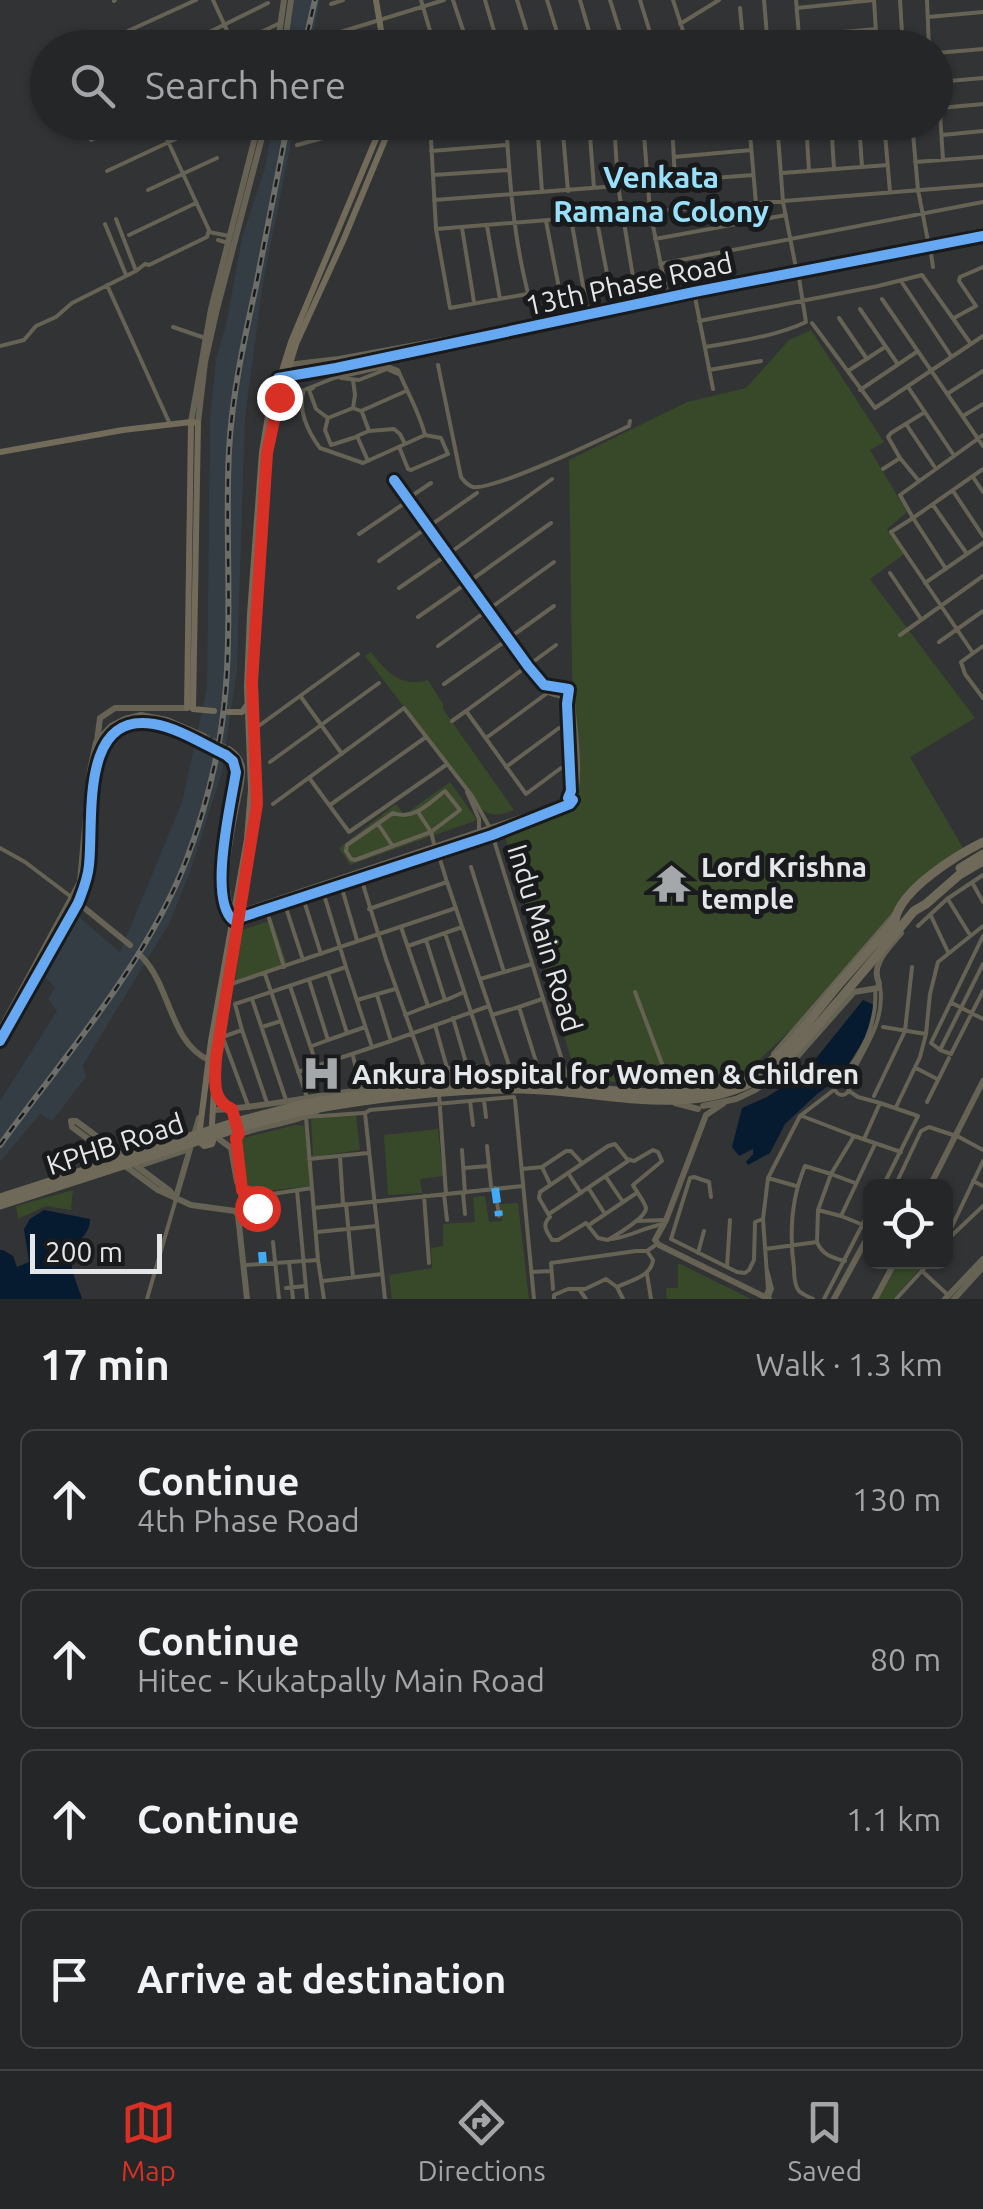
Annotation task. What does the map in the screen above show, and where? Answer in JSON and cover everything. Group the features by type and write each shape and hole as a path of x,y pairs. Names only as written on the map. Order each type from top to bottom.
{"main road":[{"path":"376,0 381,30"},
{"path":"277,392 267,453 252,682 257,804 236,916 211,1058 202,1112 200,1139 204,1146 213,1142 215,1088 211,1058 220,1038 224,1004 227,985 236,916 247,839 251,790 250,614 262,452 277,392 293,343 385,140"},
{"path":"0,452 194,422 190,708 214,710"},
{"path":"228,712 242,712 248,705"},
{"path":"303,1108 513,1083 671,1097 742,1080 772,1060 804,1029 906,912 926,904 983,851"},
{"path":"513,1083 705,1098 742,1088 772,1070 803,1042 871,968 931,875 946,862 983,851"},
{"path":"215,1088 221,1104 230,1109"},
{"path":"303,1108 435,1092"},
{"name":"KPHB Road","path":"0,1202 303,1108"}],"street":[{"path":"130,30 196,0"},
{"path":"212,0 226,30"},
{"path":"281,30 287,0"},
{"path":"283,30 287,0"},
{"path":"331,4 343,0"},
{"path":"421,0 430,30"},
{"path":"348,30 444,0"},
{"path":"454,0 463,30"},
{"path":"485,0 494,30"},
{"path":"517,0 526,30"},
{"path":"547,0 556,30"},
{"path":"580,0 589,30"},
{"path":"610,0 619,30"},
{"path":"640,0 650,30"},
{"path":"673,0 682,30"},
{"path":"704,0 706,8"},
{"path":"680,24 718,0"},
{"path":"764,0 767,30"},
{"path":"796,0 799,30"},
{"path":"797,8 874,0 876,29 865,30"},
{"path":"900,0 902,30"},
{"path":"926,0 928,30"},
{"path":"214,30 268,3"},
{"path":"740,8 742,30"},
{"path":"928,17 983,12"},
{"path":"265,30 281,22"},
{"path":"953,53 983,49"},
{"path":"953,81 983,78"},
{"path":"953,107 983,104"},
{"path":"953,135 983,131"},
{"path":"167,140 209,232 228,239"},
{"path":"107,171 174,140"},
{"path":"194,422 205,338 228,239 258,140"},
{"path":"194,422 216,312 259,140"},
{"path":"296,145 316,140"},
{"path":"431,140 436,229 450,308 528,294"},
{"path":"508,140 514,224 536,321"},
{"path":"538,140 542,192"},
{"path":"564,140 568,190"},
{"path":"590,140 594,188"},
{"path":"615,140 618,186 637,301"},
{"path":"644,140 650,211 667,295"},
{"path":"673,140 675,182"},
{"path":"750,140 756,204"},
{"path":"704,347 791,329 806,322 784,202 779,140"},
{"path":"807,140 809,171"},
{"path":"832,140 834,170"},
{"path":"860,140 862,167"},
{"path":"886,140 890,192"},
{"path":"913,140 918,190 933,267"},
{"path":"942,140 943,160"},
{"path":"431,151 508,145"},
{"path":"674,157 751,150"},
{"path":"915,162 983,157"},
{"path":"148,190 217,158"},
{"path":"782,173 888,165"},
{"path":"433,175 509,170"},
{"path":"648,184 753,175"},
{"path":"436,229 983,185"},
{"path":"434,200 618,186"},
{"path":"660,264 983,202"},
{"path":"128,234 196,203"},
{"path":"655,239 786,215"},
{"path":"596,216 613,305"},
{"path":"116,219 137,271"},
{"path":"571,219 588,310"},
{"path":"546,220 564,314"},
{"path":"106,224 126,276"},
{"path":"486,226 500,299"},
{"path":"462,228 474,304"},
{"path":"0,346 24,340 36,326 72,304 140,267 205,240 209,232"},
{"name":"13th Phase Road","path":"285,365 335,364 983,234"},
{"path":"218,240 228,239"},
{"path":"976,306 959,281 960,276 983,267"},
{"name":"13th Phase Road","path":"281,378 564,314 783,273"},
{"path":"700,321 922,275 971,344"},
{"path":"901,281 952,356"},
{"path":"107,285 170,424"},
{"path":"694,292 713,390"},
{"path":"882,299 983,446"},
{"path":"954,318 983,300"},
{"path":"860,309 897,364"},
{"path":"839,318 867,359"},
{"path":"812,323 875,408 983,336"},
{"path":"173,327 205,338"},
{"path":"848,372 886,347"},
{"path":"860,390 918,351"},
{"path":"709,370 761,361"},
{"path":"328,418 325,430 331,445 369,432 394,429 400,434 402,447 408,469 410,470 448,454 441,438 425,435 402,447 363,463 320,448 307,424 300,403 302,395 334,378 388,366 396,368 412,397 425,435"},
{"path":"438,366 461,478 468,485 476,487 555,460 629,426 630,421"},
{"path":"328,418 316,409 310,390 388,369 400,375"},
{"path":"947,394 983,371"},
{"path":"352,380 353,408"},
{"path":"908,387 954,454"},
{"path":"328,418 353,408 361,410 406,390"},
{"path":"277,392 302,395"},
{"path":"277,392 300,403"},
{"path":"963,416 983,404"},
{"path":"361,410 369,432"},
{"path":"919,481 888,435 925,412"},
{"path":"906,424 935,468"},
{"path":"357,436 368,461"},
{"path":"946,569 899,497 980,437"},
{"path":"883,469 900,458"},
{"path":"972,652 891,532 983,469"},
{"path":"973,477 983,492"},
{"path":"399,588 552,479"},
{"path":"359,534 432,483"},
{"path":"925,583 983,540 953,491"},
{"path":"379,561 477,493"},
{"path":"406,501 549,695"},
{"path":"933,505 967,554"},
{"path":"418,617 551,524"},
{"path":"438,646 554,562"},
{"path":"890,573 922,620"},
{"path":"900,635 983,576"},
{"path":"444,684 554,606"},
{"path":"939,642 983,611"},
{"path":"452,721 556,645"},
{"path":"983,646 961,662 983,698"},
{"path":"260,725 358,654"},
{"path":"526,668 544,685 569,696"},
{"path":"270,762 379,684"},
{"path":"486,738 549,695 569,696"},
{"path":"228,752 236,772 222,874 224,910 236,916 438,849 570,799 569,696"},
{"path":"273,804 343,754 301,697"},
{"path":"0,1041 76,904 88,872 90,771 100,718 115,708 190,708"},
{"name":"Indu Main Road","path":"343,754 404,708 482,811 570,1086"},
{"path":"466,711 526,794 561,768"},
{"path":"88,829 102,746 116,730 150,723 203,739 167,720 141,715 111,726 96,742"},
{"path":"506,766 559,728"},
{"path":"330,805 426,737"},
{"path":"309,778 348,832 446,765"},
{"path":"446,791 460,809 433,831 355,860 351,858 347,845 378,824 395,813 403,817 418,812 446,791"},
{"path":"467,792 486,831"},
{"path":"418,812 433,831 513,1083 534,1299"},
{"path":"378,824 398,861"},
{"path":"360,876 486,831"},
{"path":"0,848 25,862 76,904 130,945 89,910 76,904"},
{"path":"471,868 504,972"},
{"path":"918,926 947,899 983,875"},
{"path":"360,876 396,989 435,1092 447,1220"},
{"path":"370,909 448,882"},
{"path":"972,882 983,902"},
{"path":"342,892 358,942"},
{"path":"324,898 372,1047"},
{"path":"947,899 970,935"},
{"path":"0,1030 76,904"},
{"path":"305,904 321,954"},
{"path":"227,985 456,908"},
{"path":"286,911 303,960"},
{"path":"931,916 948,952"},
{"path":"269,918 284,967"},
{"path":"401,926 428,1006"},
{"path":"895,1108 924,1048 938,962 983,926"},
{"path":"408,946 462,927"},
{"path":"445,933 489,1068"},
{"path":"983,936 930,1043 951,1054 983,991"},
{"path":"426,940 445,1000"},
{"path":"143,957 162,986 191,1050 211,1058"},
{"path":"940,1050 982,966 970,961"},
{"path":"480,979 532,964"},
{"path":"224,1004 235,1004 346,966"},
{"path":"874,1096 905,1031 912,967"},
{"path":"849,1092 848,1083 875,1031 881,999 871,968"},
{"path":"328,973 347,1034"},
{"path":"266,974 298,1072 324,1299"},
{"path":"309,980 328,1040"},
{"path":"290,986 317,1066"},
{"path":"553,1289 550,1271 554,1262 652,1246 768,1298 763,1219 768,1178 800,1116 835,1089 868,1037 878,988"},
{"path":"635,992 671,1097 702,1111 756,1090 788,1068 854,992 878,988"},
{"path":"356,1000 396,989"},
{"path":"405,1014 464,992"},
{"path":"377,995 391,1041"},
{"path":"252,998 286,1100"},
{"path":"492,1015 542,999"},
{"path":"950,1002 983,1020"},
{"path":"235,1004 267,1104"},
{"path":"298,1072 489,1006"},
{"path":"249,1299 236,1138 239,1134 284,1121 303,1108 361,1090 435,1092 470,1101 484,1100 538,1068 519,1006"},
{"path":"453,1018 468,1066"},
{"path":"262,1027 281,1021"},
{"path":"434,1025 452,1082"},
{"path":"310,1046 365,1027"},
{"path":"883,1027 926,1034"},
{"path":"242,1030 220,1038 249,1108"},
{"path":"353,1054 361,1090"},
{"path":"928,1102 949,1058"},
{"path":"448,1068 489,1068 513,1083"},
{"path":"916,1068 937,1079"},
{"path":"840,1081 848,1083"},
{"path":"240,1190 231,1148 219,1140 214,1113 286,1100 303,1108 365,1113 435,1092 452,1082 513,1083"},
{"path":"936,1179 983,1085"},
{"path":"835,1089 841,1096 849,1092"},
{"path":"849,1092 918,1116 888,1179"},
{"path":"484,1100 486,1117"},
{"path":"470,1101 472,1125"},
{"path":"864,1139 880,1103"},
{"path":"230,1109 239,1134"},
{"path":"616,1287 652,1268 652,1246 700,1129 702,1111"},
{"path":"147,1299 202,1112"},
{"path":"365,1113 386,1299"},
{"path":"800,1116 902,1152"},
{"path":"135,1169 72,1127 71,1121 76,1121 135,1169 158,1190 191,1205 232,1210 238,1215 249,1299"},
{"path":"898,1179 921,1131 930,1126 983,1150"},
{"path":"845,1262 820,1250 818,1210 831,1174 854,1136"},
{"path":"629,1160 615,1144 608,1146 539,1194 550,1217 545,1227 552,1240 583,1223 598,1238 608,1240 665,1222"},
{"path":"841,1216 875,1144"},
{"path":"487,1146 499,1216"},
{"path":"135,1169 188,1150"},
{"path":"462,1150 465,1214"},
{"path":"521,1168 542,1168 572,1150 582,1163"},
{"path":"549,1214 629,1160 652,1150 658,1152 662,1162 636,1182 634,1189 646,1210 608,1240"},
{"path":"310,1159 368,1153"},
{"path":"340,1156 353,1278"},
{"path":"953,1225 983,1161"},
{"path":"463,1168 489,1166"},
{"path":"813,1299 796,1286 791,1246 796,1186 805,1166 854,1184"},
{"path":"542,1168 550,1185"},
{"path":"568,1172 581,1193"},
{"path":"606,1176 623,1202"},
{"path":"711,1197 709,1182 690,1178 671,1239 737,1272 745,1273 754,1260 755,1222 763,1219"},
{"path":"768,1178 796,1186"},
{"path":"973,1181 983,1186"},
{"path":"314,1208 523,1186"},
{"path":"240,1190 272,1194 312,1188"},
{"path":"588,1188 605,1214"},
{"path":"297,1190 307,1299"},
{"path":"589,1225 636,1193"},
{"path":"256,1194 257,1208"},
{"path":"272,1194 272,1216"},
{"path":"424,1196 430,1263"},
{"path":"953,1234 983,1206"},
{"path":"818,1210 862,1225 824,1299"},
{"path":"727,1267 730,1220"},
{"path":"636,1221 665,1222"},
{"path":"638,1230 645,1221"},
{"path":"316,1232 377,1226"},
{"path":"698,1252 704,1231"},
{"path":"273,1242 278,1299"},
{"path":"765,1250 817,1242"},
{"path":"652,1246 655,1259"},
{"path":"834,1299 863,1247"},
{"path":"262,1252 263,1264"},
{"path":"949,1298 983,1259"},
{"path":"248,1264 318,1260"},
{"path":"288,1262 293,1299"},
{"path":"949,1298 983,1267"},
{"path":"873,1299 888,1269"},
{"path":"896,1299 925,1269"},
{"path":"531,1272 550,1271"},
{"path":"923,1272 949,1298"},
{"path":"323,1281 383,1274"},
{"path":"647,1274 650,1299"},
{"path":"554,1299 554,1295 568,1289 585,1289 606,1279 623,1299"},
{"path":"289,1287 305,1286"},
{"path":"579,1289 586,1299"}],"shaded area":[{"path":"294,0 320,0 314,30 289,30"},
{"path":"270,140 292,140 263,283 245,418 237,670 222,772 169,924 83,1065 86,1077 52,1121 40,1114 0,1162 0,1101 57,1011 48,999 55,987 45,977 79,917 120,952 182,802 207,688 210,416 216,359 242,237"}],"green space":[{"path":"811,330 884,442 870,450 907,512 887,529 907,552 870,579 975,718 910,757 964,850 937,868 799,1022 755,1064 728,1078 677,1087 577,1079 504,833 574,804 569,460 687,402 746,388 789,340"},
{"path":"371,652 402,680 428,680 443,709 514,810 495,815 483,810 365,656"},
{"path":"450,782 477,820 350,865 339,848 396,804 404,815"},
{"path":"272,920 287,964 235,983 242,930"},
{"path":"356,1114 360,1150 313,1157 311,1119"},
{"path":"305,1126 311,1186 268,1191 245,1189 239,1139"},
{"path":"438,1129 443,1176 420,1179 422,1193 388,1195 384,1135"},
{"path":"73,1190 71,1210 46,1206 18,1219 16,1206"},
{"path":"485,1196 489,1222 502,1221 500,1204 518,1203 529,1299 392,1299 389,1275 432,1268 431,1248 443,1246 443,1224 475,1222 473,1197"},
{"path":"678,1263 751,1299 667,1299 666,1288 678,1288"},
{"path":"895,1269 920,1269 893,1299 878,1299"}],"water":[{"path":"863,1000 874,1005 866,1036 847,1067 785,1124 770,1153 748,1165 753,1149 739,1156 732,1147 742,1108 805,1072"},
{"path":"44,1210 90,1219 72,1255 82,1299 0,1299 0,1250 13,1256 17,1267 29,1262 24,1229 30,1219"}],"tunnel":[{"path":"204,736 229,749"},
{"path":"201,743 226,755"}],"railway":[{"path":"308,30 315,0"},
{"path":"0,1145 102,1009 149,936 186,861 201,818 217,752 226,685 228,479 233,409 284,140"}],"marked path":[{"path":"495,1188 499,1216"},
{"path":"256,1194 257,1208"},
{"path":"262,1252 263,1263"}],"cycle path":[{"path":"278,378 983,236"},
{"path":"0,1041 78,903 88,870 95,773 113,734 130,724 172,729 233,761 236,772 222,872 222,893 233,920 492,835 573,800 568,798 569,689 544,685 528,666 394,480"}],"place":[{"name":"Lord Krishna temple","path":"671,883"},
{"name":"Ankura Hospital for Women & Children","path":"322,1074"}],"district":[{"name":"Venkata Ramana Colony","path":"661,195"}],"route":[{"path":"257,1208 256,1194 242,1190 236,1138 239,1134 232,1109 221,1104 215,1088 218,1039 257,804 252,682 267,453 279,397"}]}
